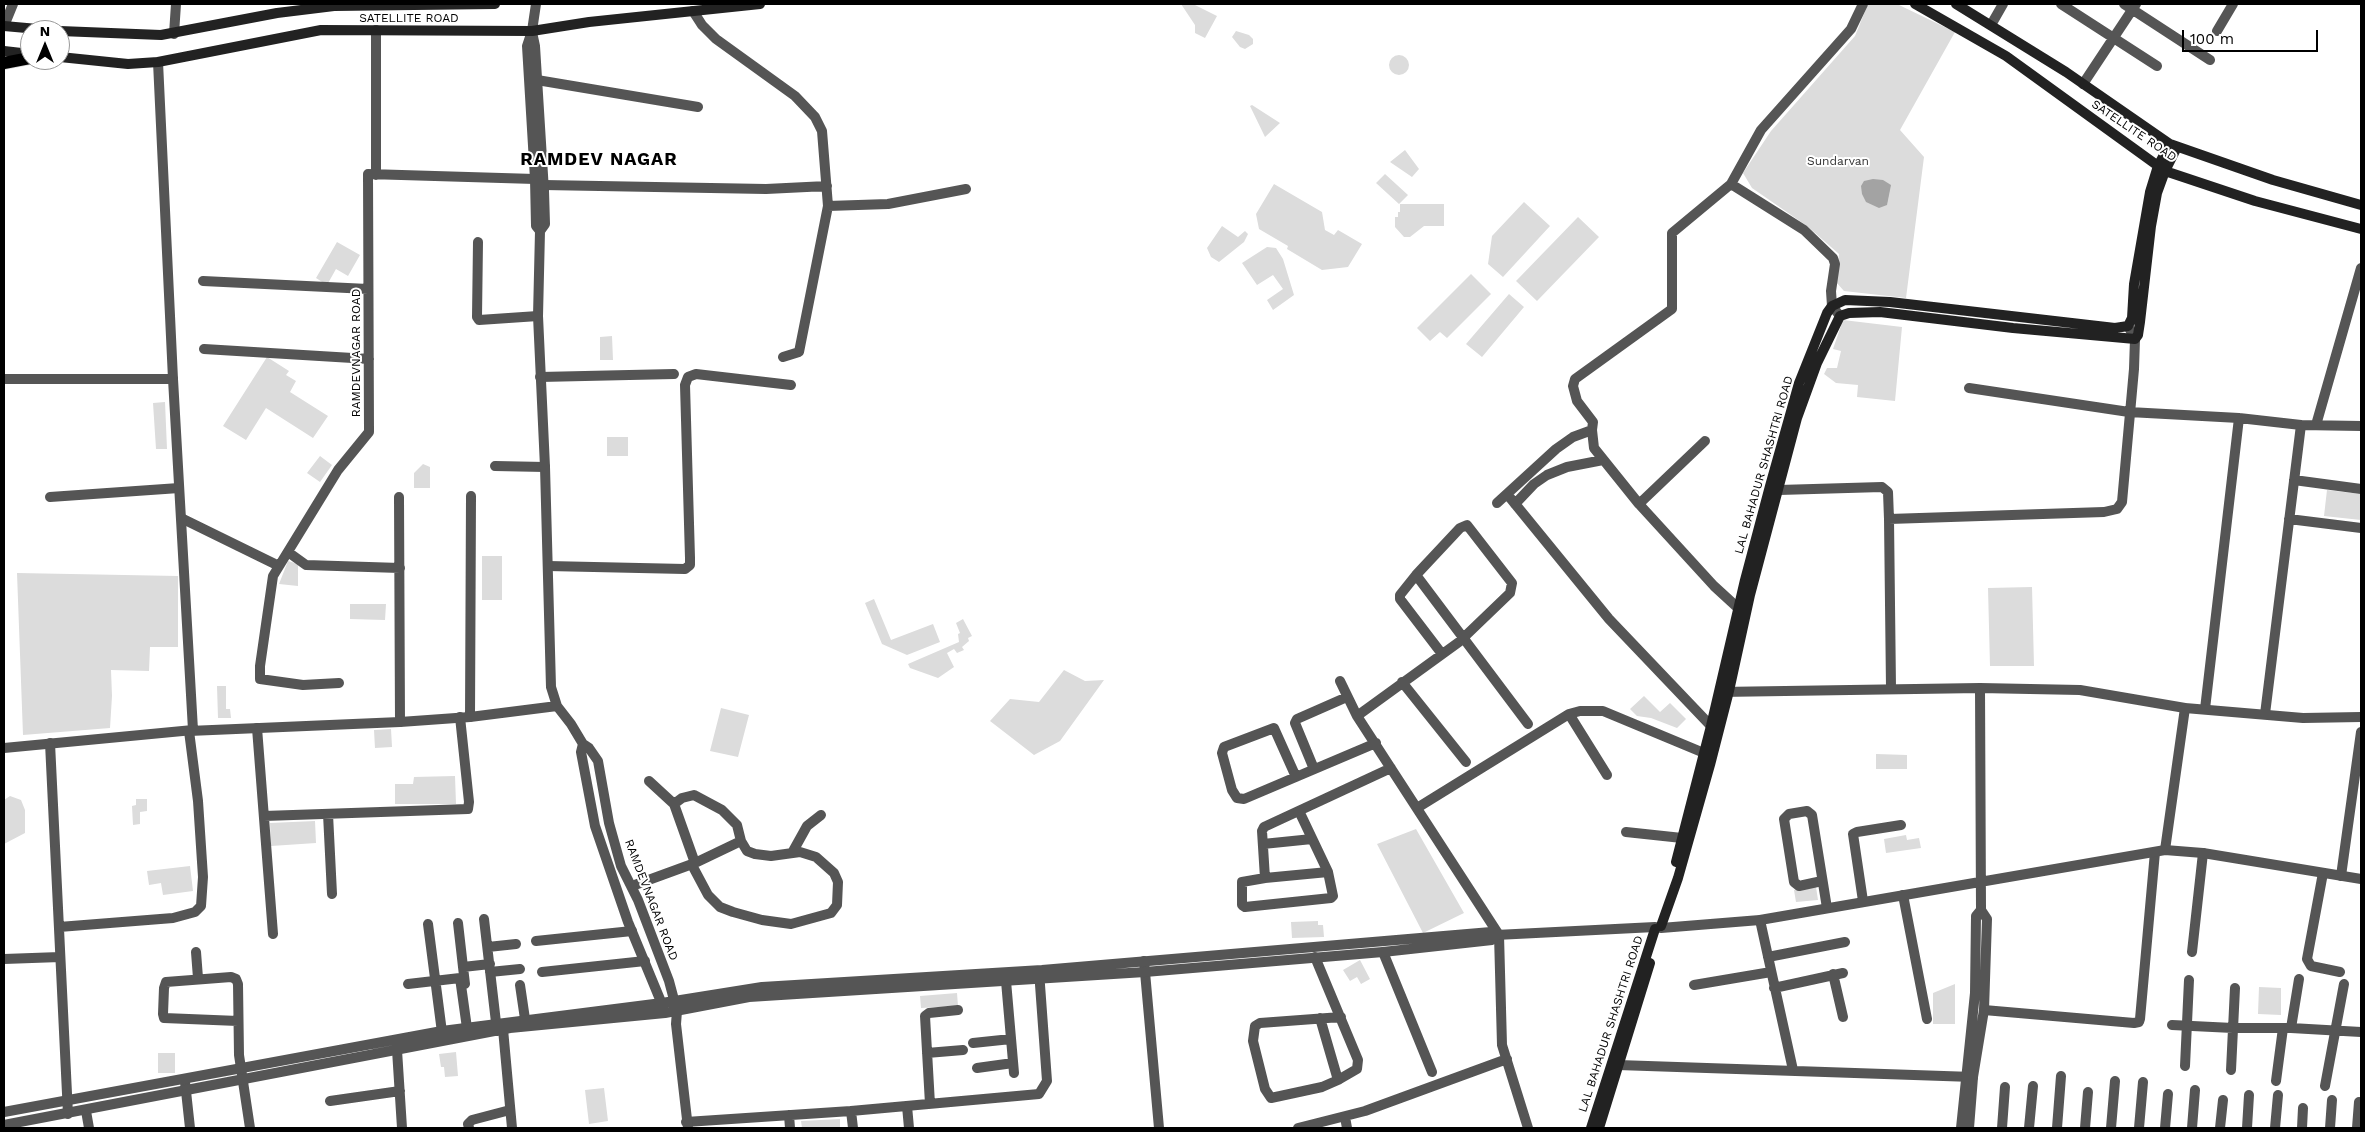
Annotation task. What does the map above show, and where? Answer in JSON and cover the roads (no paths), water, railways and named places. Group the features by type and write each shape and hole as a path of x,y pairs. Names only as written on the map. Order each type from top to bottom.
{"main road":[{"name":"SATELLITE ROAD","path":"70,32 148,36 174,34 277,13 334,6 495,4"},
{"name":"SATELLITE ROAD","path":"70,58 128,64 158,62 321,30 532,31 589,22 760,4"},
{"name":"SATELLITE ROAD","path":"1915,4 2006,56 2162,168 2255,201 2361,229"},
{"name":"SATELLITE ROAD","path":"1956,4 1991,24 2174,146 2272,180 2361,205"},
{"path":"4,26 20,27"},
{"path":"4,51 20,54"},
{"path":"4,63 20,59"},
{"path":"1832,306 1845,300 1890,302 2106,327 2128,326 2132,318 2134,284 2146,208 2162,168 2174,146"},
{"path":"1598,1128 1659,927 1678,878 1724,692 1798,418 1828,337 1840,316 1849,313 1880,312 2006,328 2135,339 2138,335 2151,226 2162,168"},
{"name":"LAL BAHADUR SHASHTRI ROAD","path":"1591,1128 1659,927 1711,726 1724,692 1738,608 1799,383 1821,322 1832,306"}],"street":[{"path":"4,26 13,4"},
{"path":"174,34 176,4"},
{"name":"RAMDEVNAGAR ROAD","path":"536,4 527,54 544,224 540,231 538,316 545,467 551,687 557,706 583,744 589,748 598,760 609,823 622,866 632,886 676,1006"},
{"path":"1738,608 1688,559 1639,504 1594,448 1593,422 1577,401 1573,386 1575,379 1672,309 1672,233 1731,184 1761,130 1851,29 1863,4"},
{"path":"1991,24 2003,4"},
{"path":"2061,4 2157,66"},
{"path":"2217,31 2233,4"},
{"path":"2083,84 2113,38 2131,5 2210,60"},
{"path":"693,11 702,25 716,39 796,96 815,117 822,131 828,206 799,352 783,357"},
{"path":"376,30 376,175 766,189 827,186"},
{"name":"RAMDEVNAGAR ROAD","path":"532,31 537,80 540,182"},
{"path":"158,62 173,379 194,730 189,731"},
{"path":"537,80 698,107"},
{"name":"RAMDEVNAGAR ROAD","path":"339,683 303,684 260,679 273,576 338,470 369,432 368,174 376,175"},
{"path":"1731,184 1804,230 1832,258 1834,264 1832,306 1840,316"},
{"path":"828,206 888,204 966,189"},
{"path":"478,242 477,317 479,320 538,316"},
{"path":"2316,425 2361,268"},
{"path":"203,280 368,289"},
{"path":"1889,519 2104,512 2117,509 2122,502 2135,339 2128,326"},
{"path":"204,349 369,359"},
{"path":"540,377 674,374"},
{"path":"548,566 685,569 690,564 685,385 688,377 696,374 791,385"},
{"path":"4,379 173,379"},
{"path":"1969,388 2129,412 2239,418 2300,425 2361,426"},
{"path":"2205,709 2239,418"},
{"path":"2265,714 2300,425"},
{"path":"1498,503 1556,449 1573,437 1592,430"},
{"path":"1639,504 1705,441"},
{"path":"1515,504 1534,484 1547,475 1567,468 1603,460"},
{"path":"495,466 545,467"},
{"path":"2294,480 2361,489"},
{"path":"1778,490 1882,487 1888,492 1891,688"},
{"path":"50,497 179,488"},
{"path":"1507,494 1609,619 1711,726"},
{"path":"264,816 468,809 465,717 471,496"},
{"path":"399,497 400,722"},
{"path":"181,518 279,566"},
{"path":"2289,519 2361,528"},
{"path":"1356,716 1459,642 1463,636 1510,593 1512,583 1469,526 1465,525 1416,575 1400,595 1400,599 1442,654"},
{"path":"288,552 306,564 400,568"},
{"path":"1416,575 1528,724"},
{"path":"1340,681 1356,716 1376,743 1498,935 1502,1045 1528,1128"},
{"path":"1402,682 1466,762"},
{"path":"1724,692 1891,688 2080,690 2185,708 2303,718 2361,717"},
{"path":"1961,1128 1969,1077 1984,1010 1987,919 1981,910 1980,688"},
{"path":"1314,769 1295,723 1297,719 1347,697"},
{"path":"4,748 189,731 400,722 465,717 557,706"},
{"path":"1984,1010 2134,1024 2140,1019 2160,851 2185,708"},
{"path":"1417,808 1568,714 1591,709 1603,711 1704,753"},
{"path":"1568,714 1607,775"},
{"path":"257,728 273,934"},
{"path":"1296,777 1274,728 1224,748 1222,753 1237,798 1244,799 1296,777 1314,769 1376,743"},
{"path":"59,928 173,918 195,912 201,906 203,877 189,731"},
{"path":"2341,876 2361,732"},
{"path":"50,743 68,1114"},
{"name":"RAMDEVNAGAR ROAD","path":"583,744 581,752 595,826 610,874 664,1008"},
{"path":"1265,878 1262,831 1264,827 1391,768"},
{"path":"649,781 674,804 693,864 708,895 720,908 762,920 791,924 831,914 839,896 838,882 834,873 816,857 800,852 771,856 755,854 747,851 741,841 737,825 722,810 694,795 682,798 674,804"},
{"path":"1298,811 1328,872 1333,896 1331,898 1245,907 1242,905 1242,882 1328,872"},
{"path":"1822,881 1799,886 1794,882 1784,819 1789,814 1807,811 1812,815 1827,908"},
{"path":"328,814 332,894"},
{"path":"792,853 807,826 821,815"},
{"path":"1863,901 1853,834 1901,824"},
{"path":"1626,832 1682,838"},
{"path":"1263,844 1312,839"},
{"path":"632,886 693,864 741,841"},
{"path":"676,1006 762,987 1039,974 1144,966 1491,932 1498,935 1760,920 2160,851 2203,853 2361,879"},
{"path":"2192,952 2203,853"},
{"path":"2323,873 2307,959 2311,966 2340,972"},
{"path":"1903,895 1927,1019"},
{"path":"1969,1128 1969,1077 1975,993 1976,916 1981,910"},
{"path":"484,919 512,1128"},
{"path":"1760,920 1793,1070"},
{"path":"458,923 468,1027"},
{"path":"428,924 443,1037"},
{"path":"536,941 632,931"},
{"path":"1144,966 1383,952 1492,940 1498,935"},
{"path":"1768,957 1845,942"},
{"path":"488,947 516,944"},
{"path":"196,952 198,978"},
{"path":"1383,952 1432,1072"},
{"path":"4,959 60,957"},
{"path":"1315,957 1341,1017 1359,1064 1352,1072 1322,1087 1271,1098 1265,1089 1253,1041 1255,1026 1260,1023 1341,1017"},
{"path":"542,972 645,961"},
{"path":"1144,966 1159,1128"},
{"path":"463,967 520,969"},
{"path":"1694,985 1771,972"},
{"path":"676,1006 676,1024 687,1125 729,1124 789,1116 1039,1094 1047,1082 1039,974"},
{"path":"4,1125 86,1111 186,1090 242,1074 499,1028 748,997 1006,981 1039,974"},
{"path":"1774,988 1838,974 1843,1017"},
{"path":"238,1021 164,1018 164,988 166,982 198,978 231,977 236,979 238,984 238,1021 242,1074 250,1128"},
{"path":"408,984 460,978 468,1027"},
{"path":"2276,1081 2299,979"},
{"path":"2185,1066 2188,980"},
{"path":"977,1068 1013,1068 1006,981"},
{"path":"2325,1086 2337,1031 2344,984"},
{"path":"520,985 525,1019"},
{"path":"2231,1070 2235,988"},
{"path":"4,1112 184,1079 242,1074 397,1050 443,1037 468,1027 499,1028 525,1019 664,1008"},
{"path":"664,1008 676,1024"},
{"path":"930,1104 925,1016 929,1013 958,1010"},
{"path":"1320,1018 1338,1080"},
{"path":"2172,1024 2361,1032"},
{"path":"973,1043 1011,1038"},
{"path":"397,1050 402,1128"},
{"path":"927,1053 963,1050"},
{"path":"1298,1128 1345,1117 1507,1060"},
{"path":"1618,1065 1960,1075 1969,1077"},
{"path":"2057,1128 2061,1076"},
{"path":"184,1079 190,1128"},
{"path":"2111,1128 2115,1080"},
{"path":"2139,1128 2143,1082"},
{"path":"2029,1128 2033,1086"},
{"path":"2002,1128 2005,1087"},
{"path":"2192,1128 2195,1090"},
{"path":"330,1101 400,1091"},
{"path":"2085,1128 2088,1092"},
{"path":"2165,1128 2168,1094"},
{"path":"2247,1128 2249,1095"},
{"path":"2275,1128 2278,1095"},
{"path":"2220,1128 2223,1100"},
{"path":"2330,1128 2332,1100"},
{"path":"2357,1128 2359,1102"},
{"path":"907,1106 909,1128"},
{"path":"2302,1128 2303,1108"},
{"path":"469,1128 468,1124 472,1120 510,1110"},
{"path":"86,1111 89,1128"},
{"path":"851,1111 853,1128"},
{"path":"789,1116 790,1128"},
{"path":"1345,1117 1347,1128"}],"district":[{"name":"RAMDEV NAGAR","path":"599,160"}],"park label":[{"name":"Sundarvan","path":"1838,161"}]}
